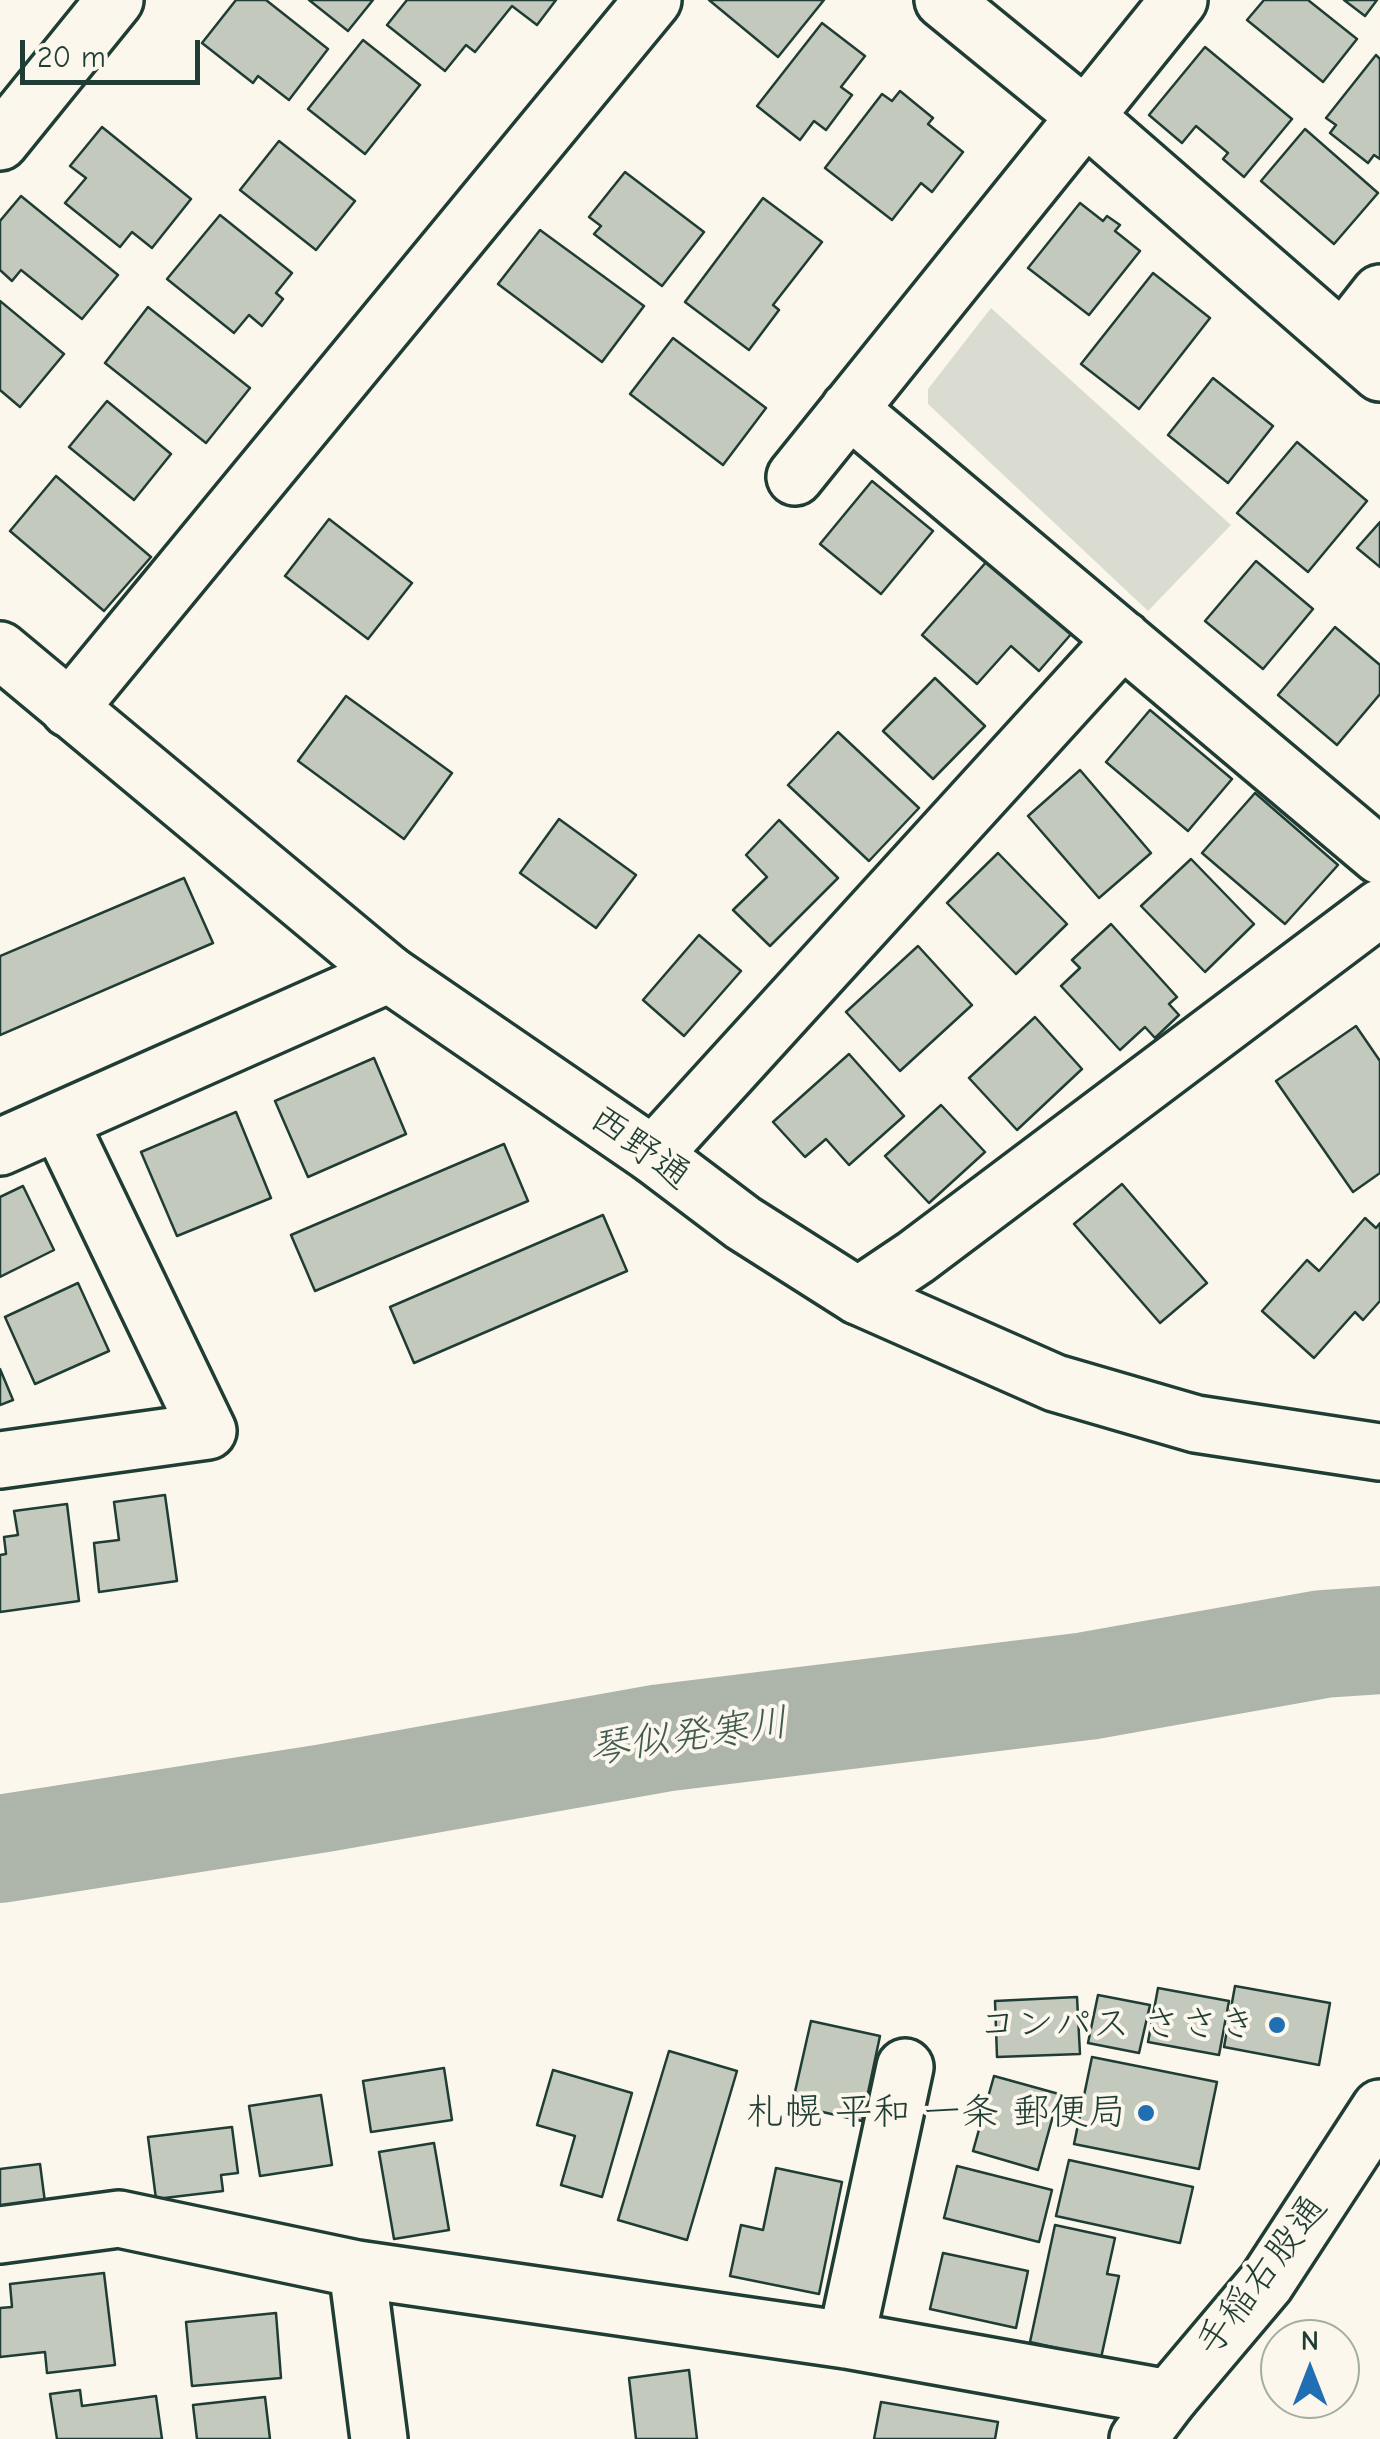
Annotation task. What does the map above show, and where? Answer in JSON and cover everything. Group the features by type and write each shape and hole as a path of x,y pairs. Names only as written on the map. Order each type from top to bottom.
{"street":[{"path":"10,109 115,0"},
{"path":"69,709 653,0"},
{"path":"943,0 1086,116 1361,357 1380,292"},
{"path":"795,477 1179,0"},
{"path":"849,409 1380,856"},
{"path":"654,1155 1124,639"},
{"name":"西野通","path":"8,669 69,709 389,974 654,1155 743,1224 858,1296 1055,1383 1196,1424 1380,1452"},
{"path":"858,1296 931,1246 1380,908"},
{"path":"0,1146 389,974"},
{"path":"0,1460 208,1431 58,1121"},
{"path":"846,2340 905,2067"},
{"name":"手稲右股通","path":"1146,2429 1266,2283 1380,2108"},
{"path":"0,2235 119,2219 357,2269 846,2340 1146,2429"},
{"path":"357,2269 378,2439"}],"shaded area":[{"path":"991,308 1231,525 1148,611 928,404 928,389"}],"building":[{"path":"236,0 266,0 328,49 289,100 258,76 253,83 202,43"},
{"path":"309,0 373,0 348,31"},
{"path":"407,0 556,0 537,25 512,6 475,52 466,45 445,71 387,25"},
{"path":"709,0 824,0 778,57"},
{"path":"1264,0 1308,0 1357,39 1323,82 1247,20"},
{"path":"1344,0 1377,0 1365,16"},
{"path":"822,23 865,56 841,87 852,95 826,130 814,121 800,140 757,106"},
{"path":"363,40 420,85 365,154 308,109"},
{"path":"1205,47 1292,119 1244,177 1223,159 1228,153 1196,126 1182,143 1149,115"},
{"path":"1376,55 1380,59 1380,159 1374,155 1368,163 1330,133 1336,125 1326,118"},
{"path":"900,91 933,118 928,124 963,152 932,192 921,183 892,220 825,168 882,94 892,101"},
{"path":"102,127 191,199 152,248 132,232 120,247 65,203 86,178 70,166"},
{"path":"1305,129 1378,193 1334,244 1261,181"},
{"path":"279,141 355,201 316,250 240,190"},
{"path":"625,172 704,232 662,286 594,234 601,226 589,217"},
{"path":"21,196 118,275 82,319 21,270 12,281 0,270 0,221"},
{"path":"763,198 822,242 773,305 779,310 749,350 685,302"},
{"path":"1080,203 1103,221 1107,216 1120,225 1115,231 1140,251 1089,315 1028,268"},
{"path":"220,215 292,273 276,293 283,299 262,326 249,315 234,333 167,279"},
{"path":"540,230 644,306 602,362 498,284"},
{"path":"1153,273 1210,318 1139,409 1081,364"},
{"path":"0,301 64,354 20,407 0,390"},
{"path":"148,307 250,388 206,443 105,363"},
{"path":"673,338 766,408 723,465 630,394"},
{"path":"1213,378 1273,426 1228,483 1168,435"},
{"path":"107,401 171,454 134,500 69,447"},
{"path":"1297,442 1367,501 1308,572 1237,513"},
{"path":"56,476 151,557 104,611 10,531"},
{"path":"872,481 933,531 881,594 820,544"},
{"path":"329,519 412,583 368,639 285,576"},
{"path":"1380,522 1380,567 1357,548"},
{"path":"988,560 1072,633 1039,671 1011,646 977,684 922,635"},
{"path":"1256,561 1313,609 1263,669 1205,621"},
{"path":"1335,627 1380,665 1380,694 1337,745 1278,695"},
{"path":"935,678 985,726 933,779 883,731"},
{"path":"346,696 452,773 404,839 298,761"},
{"path":"1150,710 1232,779 1188,831 1106,762"},
{"path":"838,732 919,808 869,861 788,785"},
{"path":"1080,770 1151,853 1099,898 1028,816"},
{"path":"1255,793 1338,865 1285,924 1202,853"},
{"path":"559,819 636,875 596,928 520,873"},
{"path":"779,820 838,878 770,946 733,910 767,877 746,855"},
{"path":"998,853 1067,924 1016,974 947,903"},
{"path":"1191,859 1254,924 1205,972 1141,906"},
{"path":"184,878 213,943 0,1035 0,956"},
{"path":"1111,924 1177,997 1169,1004 1179,1015 1155,1038 1145,1027 1120,1050 1061,986 1080,968 1072,960"},
{"path":"699,935 741,971 684,1036 643,1000"},
{"path":"918,946 972,1005 900,1071 846,1012"},
{"path":"1035,1017 1082,1069 1017,1130 969,1078"},
{"path":"1356,1026 1380,1061 1380,1173 1353,1192 1276,1081"},
{"path":"849,1054 904,1116 849,1165 826,1139 805,1157 773,1122"},
{"path":"374,1058 406,1134 308,1177 275,1101"},
{"path":"941,1105 985,1152 929,1203 885,1156"},
{"path":"236,1112 271,1198 177,1236 141,1152"},
{"path":"504,1144 528,1201 315,1291 291,1235"},
{"path":"1122,1184 1207,1283 1160,1323 1074,1224"},
{"path":"23,1186 54,1250 0,1277 0,1197"},
{"path":"603,1215 627,1271 414,1363 390,1307"},
{"path":"1365,1218 1376,1228 1380,1223 1380,1301 1363,1320 1355,1312 1314,1358 1262,1311 1307,1260 1319,1271"},
{"path":"78,1283 109,1351 35,1384 5,1317"},
{"path":"0,1369 13,1400 0,1405"},
{"path":"165,1495 177,1581 99,1592 94,1543 119,1540 114,1502"},
{"path":"67,1504 79,1601 0,1612 0,1555 6,1554 4,1537 18,1535 14,1511"},
{"name":"コンパス ささき","path":"1235,1986 1330,2003 1319,2065 1224,2047"},
{"path":"1158,1988 1229,2001 1219,2055 1148,2042"},
{"path":"1098,1995 1150,2005 1139,2053 1088,2043"},
{"path":"1077,1997 1080,2054 997,2057 995,2001"},
{"path":"811,2021 880,2036 862,2121 792,2105"},
{"path":"669,2051 737,2071 687,2240 618,2220"},
{"name":"札幌 平和 一条 郵便局","path":"1092,2057 1217,2082 1199,2169 1074,2144"},
{"path":"444,2068 452,2120 371,2132 363,2081"},
{"path":"553,2070 632,2093 602,2197 561,2185 575,2136 537,2125"},
{"path":"994,2076 1059,2094 1038,2170 973,2151"},
{"path":"321,2095 332,2165 260,2176 249,2106"},
{"path":"232,2127 238,2173 221,2175 223,2191 156,2199 148,2137"},
{"path":"434,2143 449,2230 394,2239 379,2152"},
{"path":"1069,2160 1193,2187 1180,2243 1056,2216"},
{"path":"40,2164 46,2210 0,2216 0,2169"},
{"path":"957,2166 1052,2190 1039,2242 944,2218"},
{"path":"776,2168 842,2182 819,2294 730,2276 741,2225 763,2230"},
{"path":"1055,2225 1115,2238 1107,2274 1119,2276 1101,2358 1030,2342"},
{"path":"943,2253 1028,2271 1016,2328 930,2309"},
{"path":"104,2273 115,2365 47,2373 45,2352 0,2357 0,2308 12,2307 10,2284"},
{"path":"276,2313 281,2378 192,2386 186,2322"},
{"path":"689,2370 697,2439 636,2439 629,2378"},
{"path":"80,2390 82,2406 156,2396 162,2439 57,2439 50,2394"},
{"path":"265,2397 270,2439 197,2439 193,2405"},
{"path":"881,2402 998,2422 995,2439 874,2439"}],"waterway":[{"name":"琴似発寒川","path":"0,1849 325,1798 662,1738 1087,1686 1323,1644 1380,1640"}],"place":[{"name":"コンパス ささき","path":"1277,2025"},
{"name":"札幌 平和 一条 郵便局","path":"1146,2113"}]}
